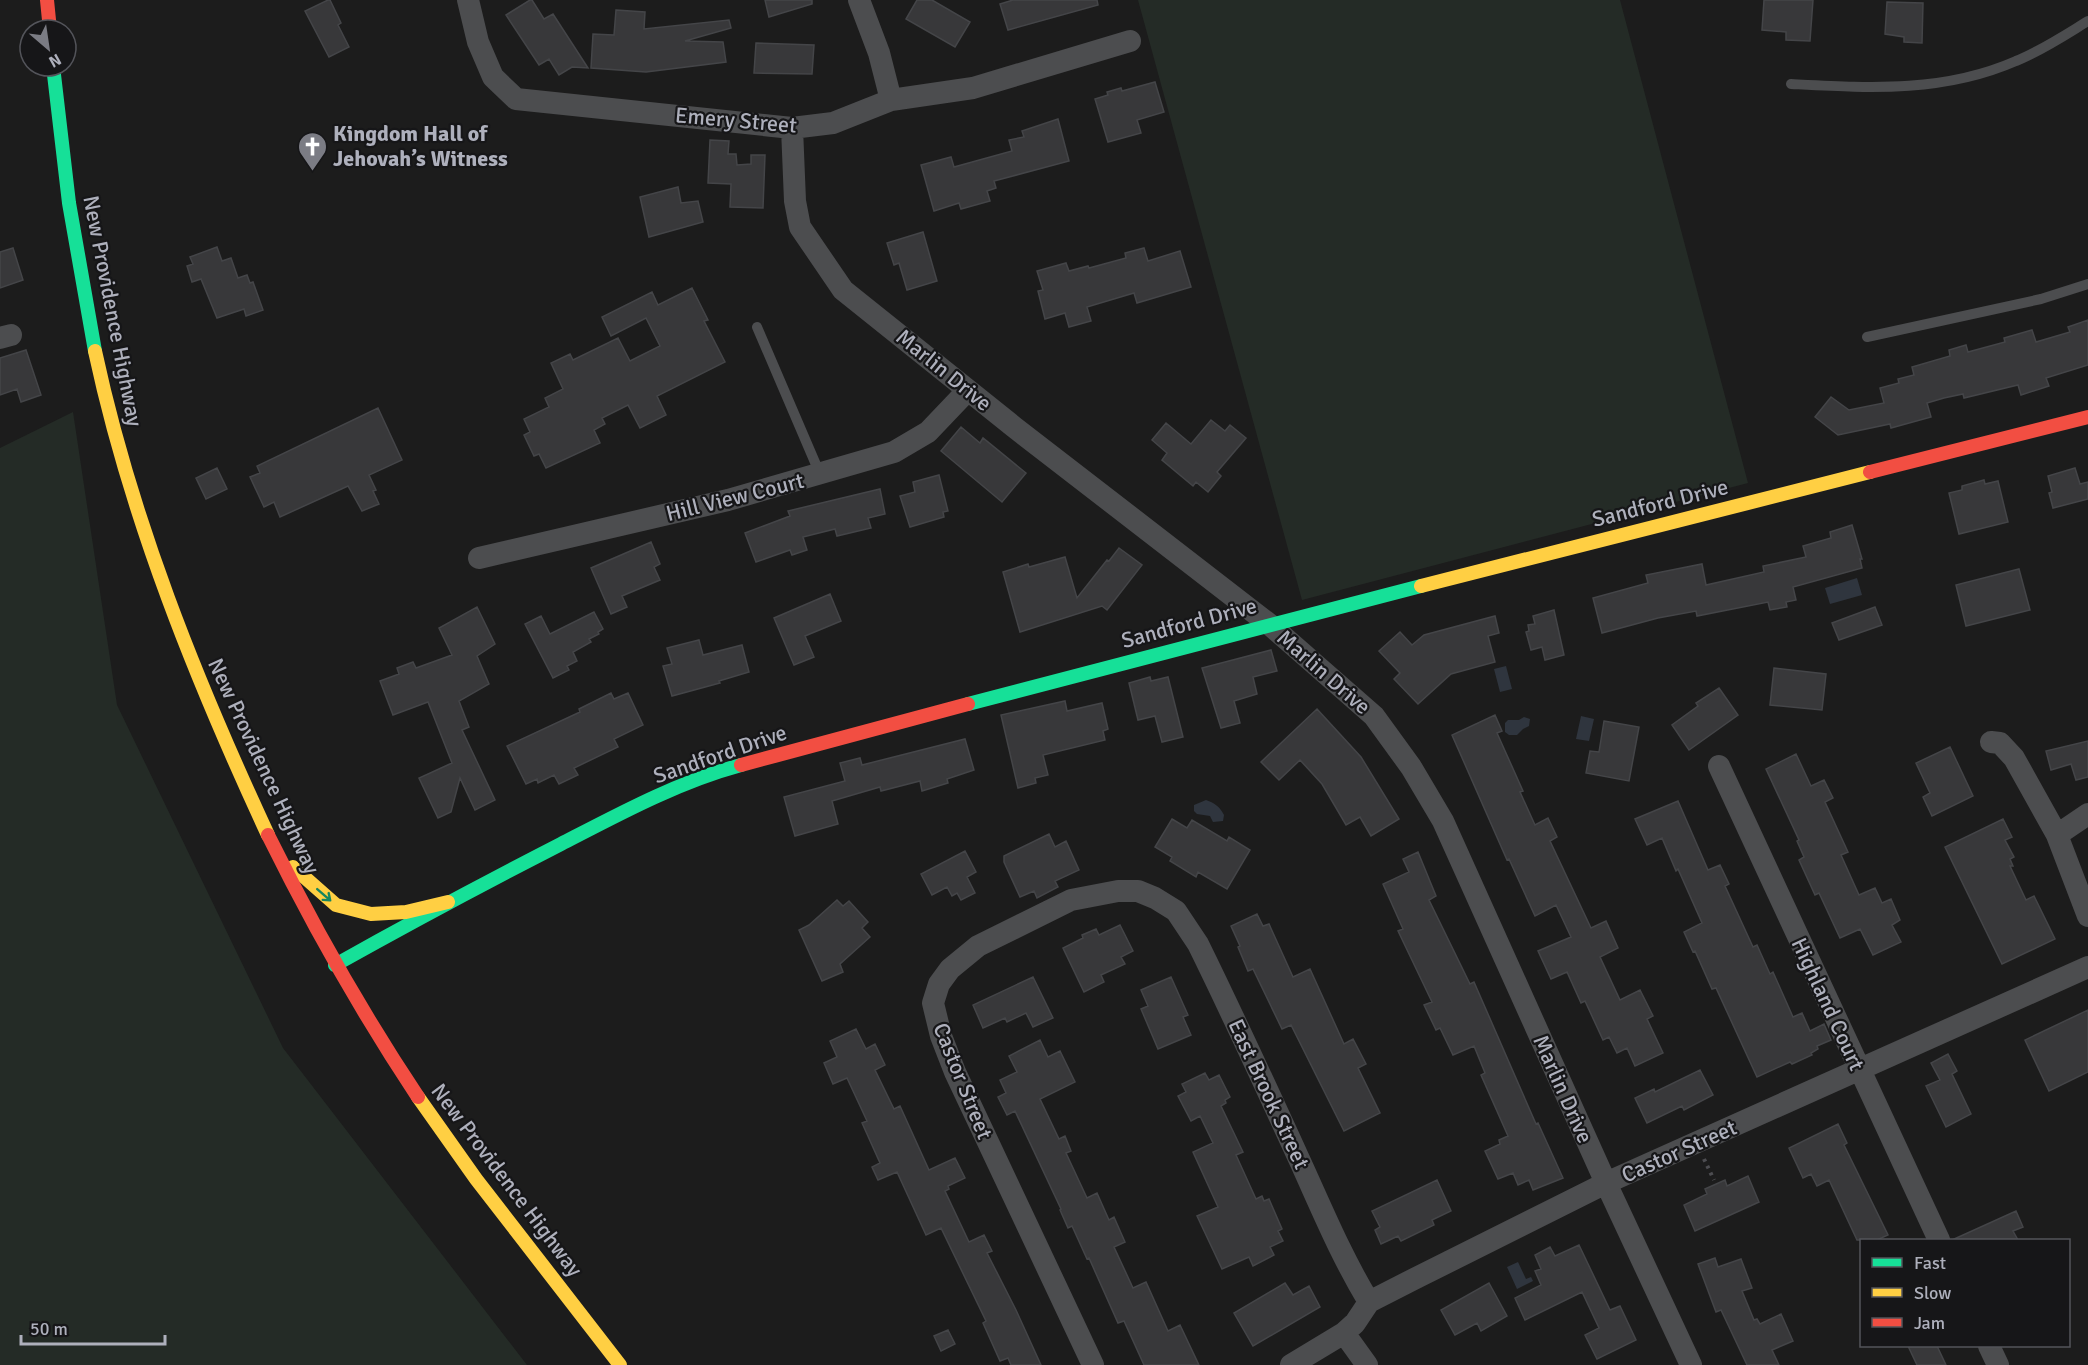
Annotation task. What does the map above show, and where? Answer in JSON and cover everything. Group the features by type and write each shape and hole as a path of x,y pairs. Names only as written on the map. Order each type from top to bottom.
{"main road":[{"path":"47,0 49,18"},
{"name":"New Providence Highway","path":"54,78 87,311 113,433 143,526 188,651 226,744 335,964 396,1065 472,1173 620,1365"},
{"name":"Sandford Drive","path":"335,964 448,902 619,814 675,788 724,771 816,744 1269,624 2088,417"},
{"path":"280,856 336,905 371,914 406,912 448,902"}],"street":[{"name":"Emery Street","path":"468,0 478,42 493,77 516,99 792,128 833,123 891,100 973,88 1130,40"},
{"path":"859,0 879,53 891,100"},
{"name":"Marlin Drive","path":"792,128 795,201 800,227 843,290 1269,624 1374,716 1411,767 1443,821 1606,1183 1691,1365"},
{"name":"Hill View Court","path":"479,558 728,500 821,475 894,452 928,432 968,390"},
{"path":"1991,742 2000,743 2014,758 2057,835 2088,916"},
{"name":"Highland Court","path":"1719,766 1939,1239"},
{"path":"2057,835 2088,814"},
{"name":"Castor Street","path":"1094,1365 955,1072 941,1036 933,1003 939,984 950,969 978,946 1071,900 1118,891 1138,891 1155,898"},
{"name":"East Brook Street","path":"1155,898 1176,911 1198,944 1272,1099 1346,1265 1369,1302"},
{"name":"Castor Street","path":"1291,1365 1344,1333 1355,1323 1369,1302 1606,1183 2088,967"},
{"path":"1344,1333 1367,1365"},
{"path":"1989,1347 1998,1365"}],"lane":[{"path":"1791,84 1897,88 1955,80 2014,62 2088,21"},
{"path":"1867,337 2031,301 2088,284"},
{"path":"757,327 821,475"}],"shaded area":[{"path":"1138,0 1620,0 1748,483 1302,600"},
{"path":"73,412 117,705 283,1048 527,1365 0,1365 0,448"},
{"path":"1857,578 1862,595 1830,604 1825,588"},
{"path":"1506,666 1512,689 1500,692 1494,669"},
{"path":"1581,716 1594,719 1589,741 1576,739"},
{"path":"1524,717 1530,719 1529,726 1517,735 1509,735 1505,732 1505,723 1508,720 1519,720"},
{"path":"1206,800 1221,810 1224,815 1223,821 1213,822 1210,816 1197,814 1194,811 1194,805"},
{"path":"1518,1262 1526,1279 1531,1277 1533,1281 1517,1289 1507,1267"}],"building":[{"path":"328,0 341,23 338,25 349,47 329,57 305,11"},
{"path":"530,0 544,19 553,14 588,68 572,67 559,75 549,59 539,65 506,15"},
{"path":"765,0 812,0 812,4 769,17"},
{"path":"917,0 932,0 970,22 955,47 906,19"},
{"path":"1013,0 1097,0 1098,5 1008,30 1000,4"},
{"path":"1764,0 1813,0 1810,41 1786,40 1786,32 1762,30"},
{"path":"1887,2 1923,3 1922,43 1904,42 1904,37 1885,34"},
{"path":"616,10 645,12 644,29 729,20 731,28 685,41 723,42 726,62 646,72 591,68 593,34 614,35"},
{"path":"756,43 814,45 812,74 754,73"},
{"path":"1155,82 1164,112 1137,120 1141,133 1108,142 1095,99 1121,88 1122,91"},
{"path":"1058,119 1069,161 994,181 996,188 987,191 990,201 961,209 959,203 934,211 921,165 951,157 954,167 1012,151 1009,140 1024,137 1022,131"},
{"path":"710,140 729,141 728,154 736,154 737,165 751,164 751,155 765,155 763,208 730,207 731,184 708,183"},
{"path":"678,187 681,203 698,201 703,222 649,237 640,197"},
{"path":"923,232 937,281 907,290 899,263 894,265 887,243"},
{"path":"217,247 222,261 231,258 238,278 247,275 250,283 253,282 263,310 246,316 244,309 217,318 201,279 192,282 187,266 193,264 190,257"},
{"path":"13,248 23,280 0,288 0,252"},
{"path":"1144,248 1148,261 1180,251 1191,287 1137,303 1134,293 1087,307 1091,321 1069,327 1065,313 1045,319 1038,291 1043,290 1037,271 1066,263 1069,271 1088,266 1089,268 1126,258 1125,253"},
{"path":"692,288 708,320 704,321 725,362 657,396 666,415 640,428 628,405 602,418 605,424 594,430 600,443 546,468 539,454 534,456 524,435 530,432 524,419 549,407 545,398 563,389 551,363 570,354 573,360 618,338 630,361 660,346 646,318 611,336 602,317 652,292 658,305"},
{"path":"2088,320 2088,365 2046,378 2049,386 2021,395 2018,385 1964,398 1963,394 1944,398 1927,403 1931,417 1891,428 1890,424 1838,435 1815,417 1831,397 1849,410 1884,403 1880,388 1899,383 1898,379 1914,375 1912,367 1950,356 1949,350 1966,345 1968,352 2005,342 2004,338 2032,330 2036,342 2070,332 2068,327"},
{"path":"26,350 41,395 21,402 17,389 0,395 0,358"},
{"path":"378,408 402,460 369,475 379,504 362,511 348,486 280,517 274,502 264,507 250,477 260,473 257,466"},
{"path":"1211,420 1225,431 1230,425 1246,438 1217,472 1221,476 1208,492 1196,482 1193,486 1162,460 1167,453 1152,440 1166,423 1191,444"},
{"path":"961,427 980,443 983,438 1026,473 1002,502 941,451"},
{"path":"217,468 227,489 206,499 196,478"},
{"path":"2075,468 2080,484 2088,482 2088,499 2053,508 2048,476"},
{"path":"939,475 948,511 943,512 944,517 910,527 900,496 915,492 913,482"},
{"path":"1984,480 1985,484 1998,481 2008,522 1959,534 1949,493 1962,490 1962,486"},
{"path":"880,489 885,514 868,518 871,528 837,536 835,529 803,537 807,550 792,555 790,550 756,562 745,533 790,516 788,511"},
{"path":"1852,525 1862,559 1860,559 1862,568 1793,587 1796,600 1786,602 1787,607 1770,610 1768,602 1697,616 1696,611 1658,618 1602,633 1593,598 1648,583 1646,575 1702,564 1706,585 1764,572 1763,566 1806,557 1803,546 1831,538 1830,532"},
{"path":"651,542 660,564 654,567 660,580 622,596 627,607 611,614 591,568"},
{"path":"1119,548 1142,565 1107,610 1102,606 1020,632 1003,572 1028,564 1029,567 1065,557 1077,598"},
{"path":"2019,569 2030,610 1966,626 1956,585"},
{"path":"830,594 841,621 805,636 814,657 794,665 774,618"},
{"path":"477,607 495,644 477,656 489,684 459,701 469,727 462,730 495,800 475,810 460,778 451,812 438,818 419,778 452,763 428,702 393,715 380,681 399,674 397,668 413,662 416,668 452,655 439,628"},
{"path":"1875,607 1882,625 1839,640 1832,623"},
{"path":"1554,610 1564,655 1545,660 1542,647 1531,650 1526,632 1529,631 1528,625 1535,624 1533,616"},
{"path":"594,612 603,629 589,639 591,642 573,652 577,661 567,666 569,670 553,678 525,624 541,616 550,634"},
{"path":"1495,616 1499,633 1488,636 1495,662 1451,674 1418,704 1394,679 1400,673 1379,651 1400,632 1412,645 1424,635"},
{"path":"699,640 703,655 742,645 749,672 719,681 720,683 672,696 663,666 672,664 667,648"},
{"path":"1271,650 1277,671 1253,677 1257,694 1234,701 1240,723 1221,728 1202,668"},
{"path":"1774,668 1826,674 1822,710 1770,705"},
{"path":"1150,677 1151,681 1168,677 1183,737 1162,742 1155,716 1138,720 1129,683"},
{"path":"1719,688 1738,715 1689,750 1672,725 1698,706 1696,703"},
{"path":"611,693 614,699 628,693 643,725 614,739 618,747 574,768 578,775 559,784 554,775 538,783 537,779 526,784 507,746 580,712 579,709"},
{"path":"1065,701 1067,711 1102,703 1108,729 1103,731 1105,740 1043,755 1048,775 1035,778 1036,783 1018,788 1001,715"},
{"path":"1317,709 1361,757 1399,819 1371,836 1360,817 1346,825 1322,784 1300,760 1279,780 1261,762"},
{"path":"1495,715 1502,731 1497,733 1523,791 1520,792 1535,825 1548,818 1557,837 1550,841 1591,928 1606,921 1618,948 1600,957 1620,1000 1640,990 1653,1016 1647,1019 1663,1053 1635,1066 1627,1048 1617,1053 1609,1037 1603,1040 1585,1001 1581,1003 1567,972 1551,979 1538,951 1571,937 1556,905 1535,916 1509,859 1507,860 1452,735"},
{"path":"1604,721 1639,727 1629,781 1586,773 1590,751 1599,752"},
{"path":"965,739 974,770 947,779 948,783 922,791 920,781 881,791 880,787 832,801 838,824 795,836 784,797 845,781 840,763 860,758 862,765"},
{"path":"2088,741 2088,777 2076,780 2071,764 2051,770 2046,751"},
{"path":"1950,747 1973,796 1932,816 1923,797 1930,793 1916,763"},
{"path":"1796,754 1811,786 1824,780 1833,798 1825,802 1848,852 1841,855 1859,895 1875,888 1882,903 1891,899 1900,920 1892,925 1901,942 1873,955 1860,929 1840,938 1819,893 1815,895 1799,860 1804,857 1797,841 1799,840 1766,769"},
{"path":"1678,801 1708,870 1720,865 1729,884 1725,886 1753,947 1757,945 1770,974 1773,972 1793,1017 1802,1013 1810,1031 1824,1024 1831,1040 1817,1046 1818,1049 1811,1053 1812,1055 1757,1077 1716,988 1712,989 1684,932 1702,923 1678,869 1676,871 1662,838 1647,845 1635,819"},
{"path":"1172,819 1187,828 1192,820 1227,841 1229,837 1250,850 1227,889 1198,872 1196,877 1170,861 1172,857 1155,847"},
{"path":"2003,819 2012,837 2005,840 2014,857 2010,859 2013,866 2010,866 2026,900 2034,896 2055,939 2002,964 1945,847"},
{"path":"1049,834 1055,847 1066,841 1079,870 1055,881 1058,887 1037,898 1034,891 1020,897 1004,862 1004,856"},
{"path":"965,851 976,872 967,877 975,893 961,900 957,893 952,896 947,887 932,895 921,874"},
{"path":"1418,852 1436,896 1429,900 1470,984 1474,982 1536,1124 1538,1123 1563,1178 1533,1190 1529,1180 1518,1185 1513,1173 1498,1179 1485,1151 1500,1144 1499,1140 1508,1136 1481,1075 1485,1073 1474,1046 1453,1055 1440,1028 1436,1030 1424,1005 1432,1002 1398,931 1403,929 1383,884 1409,872 1403,859"},
{"path":"837,900 843,906 849,901 868,922 862,928 870,937 840,964 843,972 822,981 799,930 809,925"},
{"path":"1257,914 1263,926 1269,924 1293,977 1310,969 1344,1044 1353,1039 1366,1064 1358,1068 1380,1113 1344,1131 1291,1025 1282,1029 1253,969 1248,971 1238,947 1240,946 1231,926"},
{"path":"1120,925 1133,951 1121,957 1125,964 1101,975 1104,982 1084,992 1063,948 1096,929 1099,935"},
{"path":"1033,977 1053,1018 1033,1027 1026,1013 1007,1022 1005,1018 983,1028 973,1005"},
{"path":"1171,977 1188,1015 1183,1017 1191,1035 1158,1049 1141,1009 1148,1006 1141,990"},
{"path":"2088,1010 2088,1072 2049,1091 2025,1040"},
{"path":"856,1029 866,1049 875,1044 885,1065 875,1070 894,1109 900,1106 929,1170 955,1158 965,1178 948,1186 949,1189 945,1191 969,1242 984,1235 992,1251 987,1253 1041,1365 1011,1365 1008,1358 1000,1361 983,1323 986,1321 941,1228 926,1235 897,1172 878,1180 872,1167 880,1163 862,1123 867,1121 847,1078 833,1084 824,1063 837,1057 830,1041"},
{"path":"1040,1040 1048,1057 1060,1051 1075,1082 1040,1099 1059,1139 1065,1136 1071,1151 1066,1153 1087,1198 1097,1193 1109,1220 1114,1217 1125,1242 1114,1247 1133,1288 1146,1282 1168,1331 1180,1325 1199,1365 1144,1365 1124,1321 1118,1323 1072,1226 1068,1228 1015,1111 1007,1115 998,1097 1006,1093 1000,1080 1017,1072 1009,1056"},
{"path":"1948,1054 1957,1071 1952,1074 1971,1114 1946,1127 1926,1086 1940,1080 1931,1063"},
{"path":"1700,1070 1713,1095 1684,1110 1682,1106 1647,1123 1635,1098 1654,1089 1655,1092"},
{"path":"1205,1073 1209,1080 1219,1075 1230,1097 1221,1106 1243,1152 1236,1155 1256,1199 1262,1196 1264,1201 1269,1199 1282,1229 1278,1231 1283,1241 1270,1247 1274,1255 1253,1266 1249,1257 1222,1269 1197,1216 1218,1207 1193,1152 1213,1143 1200,1116 1191,1121 1178,1096 1186,1092 1182,1084"},
{"path":"1838,1124 1847,1143 1844,1145 1888,1235 1879,1239 1857,1240 1829,1180 1817,1186 1811,1174 1803,1178 1789,1148"},
{"path":"1748,1176 1759,1202 1695,1231 1684,1205 1707,1194 1705,1189 1725,1180 1727,1186"},
{"path":"1437,1180 1451,1211 1432,1220 1434,1225 1401,1241 1398,1236 1381,1244 1375,1230 1380,1227 1372,1211"},
{"path":"2016,1211 2023,1227 2013,1231 2017,1239 1954,1239"},
{"path":"1579,1245 1610,1310 1620,1306 1636,1340 1597,1359 1585,1335 1599,1328 1582,1292 1525,1320 1515,1298 1541,1285 1535,1271 1541,1269 1535,1255 1550,1247 1555,1256"},
{"path":"1715,1258 1718,1267 1741,1259 1752,1288 1742,1291 1754,1320 1757,1319 1760,1324 1781,1314 1793,1341 1772,1350 1779,1365 1747,1365 1721,1310 1716,1312 1698,1264"},
{"path":"1285,1283 1293,1295 1309,1286 1320,1307 1253,1346 1234,1313"},
{"path":"1489,1283 1507,1316 1481,1331 1477,1323 1455,1335 1441,1310"},
{"path":"948,1330 955,1344 941,1351 934,1336"},
{"path":"1908,1347 1937,1347 1946,1365 1917,1365"}],"traffic: fast":[{"path":"54,78 69,203 95,351"},
{"path":"968,704 1421,586"},
{"path":"335,965 476,888 627,810 694,780 741,765"}],"traffic: slow":[{"path":"95,351 127,476 168,598 216,718 268,835"},
{"path":"1421,586 1870,472"},
{"path":"293,867 336,905 371,914 406,912 448,902"},
{"path":"418,1097 476,1179 620,1365"}],"traffic: jam":[{"path":"47,0 49,18"},
{"path":"1870,472 2088,417"},
{"path":"741,765 968,704"},
{"path":"268,835 339,969 418,1097"}],"place":[{"name":"Kingdom Hall of Jehovah’s Witness","path":"312,172"}]}
